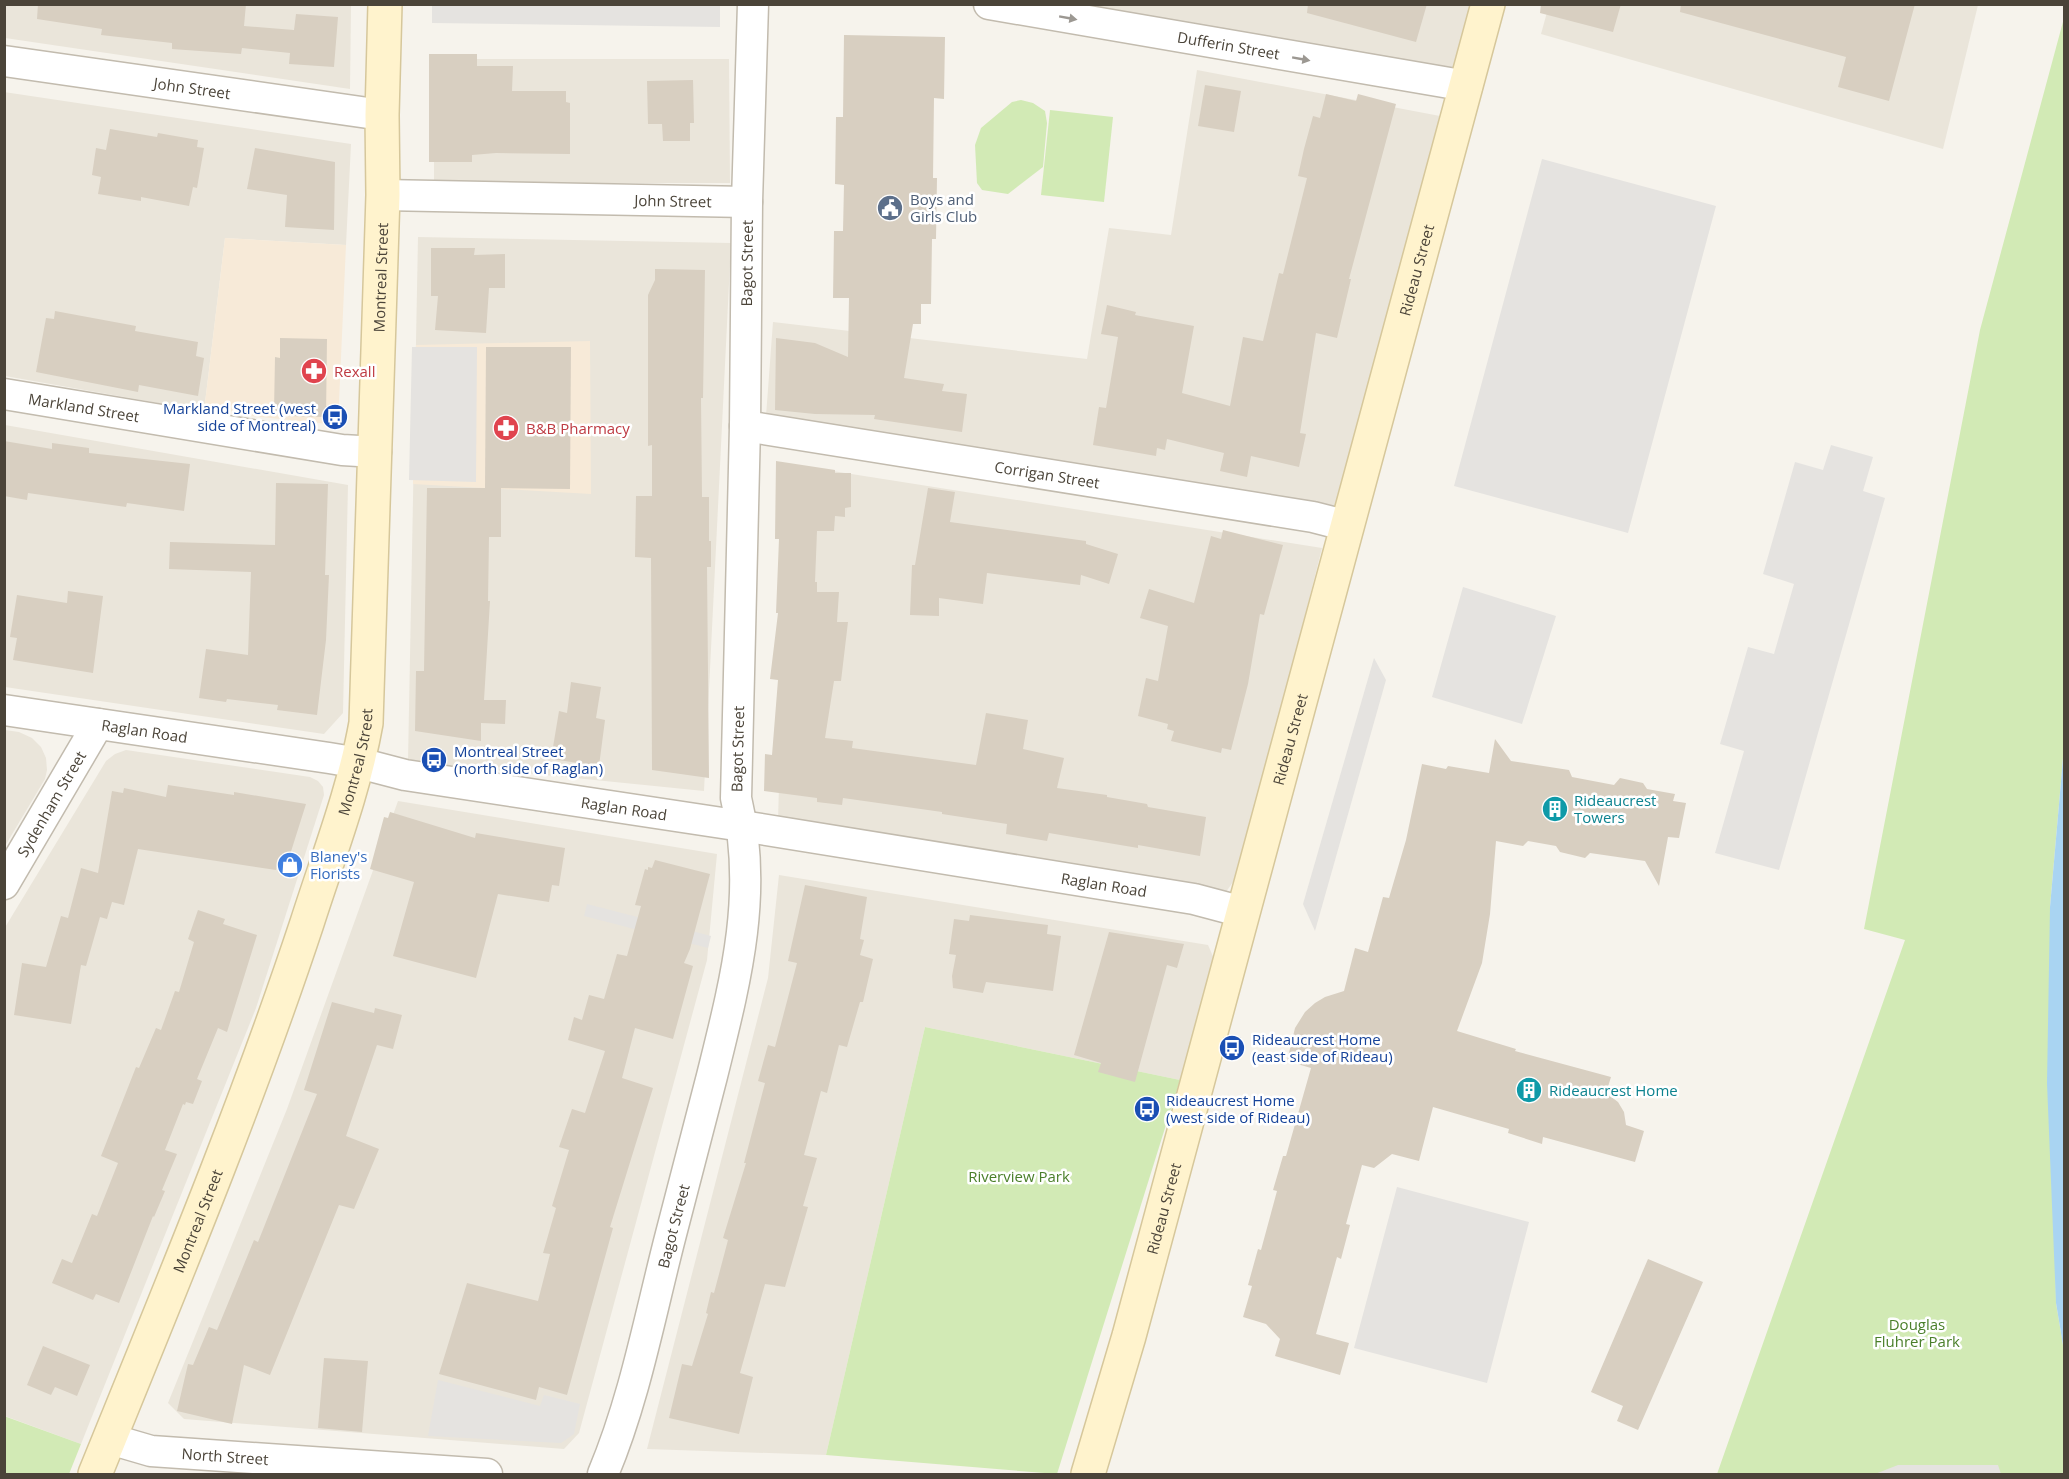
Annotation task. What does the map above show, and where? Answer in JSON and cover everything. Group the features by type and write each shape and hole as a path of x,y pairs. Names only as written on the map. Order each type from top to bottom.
{"main road":[{"name":"Montreal Street","path":"95,1474 250,1086 294,963 359,763 366,723 376,452 383,195 382,115 385,4"},
{"name":"Rideau Street","path":"1088,1474 1129,1336 1488,4"}],"street":[{"name":"Bagot Street","path":"603,1474 620,1435 733,992 744,926 745,853 736,798 753,4"},
{"name":"Dufferin Street","path":"989,4 1467,86"},
{"name":"John Street","path":"4,61 382,115"},
{"name":"John Street","path":"383,195 747,202"},
{"name":"Markland Street","path":"4,394 342,450 376,452"},
{"name":"Corrigan Street","path":"745,426 1313,517 1348,526"},
{"name":"Raglan Road","path":"4,710 359,763 405,776 742,826 1194,899 1243,912"},
{"name":"Sydenham Street","path":"4,884 98,724"},
{"name":"North Street","path":"110,1439 151,1451 487,1474"}],"shaded area":[{"path":"5,5 351,5 350,89 5,38"},
{"path":"432,5 720,5 720,27 432,23"},
{"path":"1088,5 1473,5 1455,70"},
{"path":"1549,5 1978,5 1943,149 1541,34"},
{"path":"434,59 729,59 730,183 434,183"},
{"path":"1197,70 1440,116 1339,508 766,416 773,322 1087,359 1109,228 1171,235"},
{"path":"4,92 351,144 346,245 225,238 204,411 5,376"},
{"path":"1542,159 1716,206 1628,533 1454,486"},
{"path":"418,237 731,243 704,791 408,761"},
{"path":"225,238 346,245 338,425 204,411"},
{"path":"590,341 591,494 413,484 416,345"},
{"path":"412,347 477,347 476,482 409,480"},
{"path":"5,425 348,485 343,713 324,734 5,687"},
{"path":"1831,445 1873,457 1863,491 1885,498 1779,870 1715,853 1744,751 1720,744 1748,647 1774,654 1794,584 1763,574 1795,462 1823,470"},
{"path":"788,464 1322,548 1240,872 1221,899 778,821"},
{"path":"1463,587 1556,616 1522,724 1432,697"},
{"path":"1374,658 1386,680 1315,931 1303,904"},
{"path":"5,730 19,732 32,738 41,747 46,758 47,770 45,779 5,846"},
{"path":"126,750 310,777 323,787 324,795 256,1008 81,1444 5,1416 4,929 106,761"},
{"path":"398,801 717,854 707,960 579,1433 564,1449 184,1419 168,1403 287,1109"},
{"path":"779,875 1208,945 1215,961 1180,1080 925,1027 826,1455 647,1449 768,978"},
{"path":"587,904 711,936 708,948 584,916"},
{"path":"1397,1187 1529,1222 1487,1383 1354,1348"},
{"path":"438,1380 540,1406 544,1395 580,1404 574,1434 561,1443 428,1436"},
{"path":"1898,1465 1998,1465 2001,1474 1875,1474"}],"green space":[{"name":"Douglas Fluhrer Park","path":"2064,18 2064,747 2050,907 2056,1303 2064,1351 2064,1474 1717,1474 1905,940 1864,929 1980,330"},
{"path":"1021,100 1033,103 1045,111 1047,123 1043,167 1008,194 982,190 977,183 975,145 981,128 1012,102"},
{"path":"1050,110 1113,117 1104,202 1041,195"},
{"name":"Riverview Park","path":"925,1027 1180,1080 1057,1474 826,1455"},
{"path":"4,1416 81,1444 69,1474 5,1474"}],"water":[{"path":"2064,747 2064,1351 2056,1303 2047,1083 2050,907"}],"building":[{"path":"38,4 246,4 244,26 294,30 296,14 338,17 334,67 289,64 290,53 242,48 241,54 172,49 172,43 101,35 102,29 37,19"},
{"path":"1308,4 1427,4 1416,42 1307,13"},
{"path":"1541,4 1621,4 1613,32 1540,13"},
{"path":"1681,4 1915,4 1889,101 1838,87 1846,57 1680,12"},
{"name":"Boys and Girls Club","path":"844,35 945,37 944,99 934,98 933,178 937,178 936,239 932,239 931,304 921,304 921,324 913,324 904,378 944,384 942,391 967,394 962,432 874,419 875,415 815,414 775,410 776,338 815,343 848,357 849,298 833,298 834,231 843,231 844,185 835,184 836,117 843,117"},
{"path":"429,54 477,54 477,66 513,66 512,91 566,91 566,102 570,103 570,154 496,153 472,155 472,162 429,162"},
{"path":"693,80 694,123 690,123 690,141 663,141 662,124 648,124 647,81"},
{"path":"1205,85 1241,91 1234,132 1198,126"},
{"path":"1326,94 1356,101 1358,94 1396,104 1349,279 1351,279 1337,338 1316,333 1300,433 1306,434 1299,467 1251,456 1247,477 1220,471 1224,453 1167,439 1165,450 1157,448 1156,456 1093,445 1099,407 1106,408 1118,337 1101,334 1107,305 1136,312 1135,315 1194,326 1182,393 1230,406 1243,337 1263,341 1279,273 1283,274 1307,178 1298,176 1304,149 1313,116 1320,118"},
{"path":"110,129 157,137 158,133 198,140 197,147 204,148 197,188 193,187 189,206 141,197 141,201 98,194 101,177 92,175 96,148 106,150"},
{"path":"255,148 335,162 334,230 285,227 287,195 247,189"},
{"path":"431,248 475,248 474,255 505,254 505,288 489,288 486,333 435,330 438,296 431,296"},
{"path":"655,269 705,270 703,398 701,398 702,497 709,497 709,541 711,541 711,567 707,567 709,778 652,770 651,558 635,557 636,496 652,496 652,445 648,446 648,295 655,280"},
{"path":"55,311 136,326 135,331 198,342 196,356 204,358 198,396 139,385 138,392 36,372 46,318 54,319"},
{"path":"280,338 327,339 326,417 286,416 286,411 274,411 275,357 280,358"},
{"path":"486,347 571,347 570,489 485,488"},
{"path":"4,441 52,449 52,443 89,448 89,453 190,464 184,511 127,503 126,507 28,493 27,500 4,496"},
{"path":"776,461 835,470 835,473 851,473 851,507 845,508 845,517 835,516 834,531 817,531 815,582 817,582 817,592 839,592 837,622 848,622 841,681 834,681 825,738 853,741 852,748 976,765 986,713 1028,720 1023,749 1064,758 1057,788 1107,795 1107,797 1147,804 1148,807 1206,817 1200,856 1049,833 1047,841 1006,834 1007,824 942,814 942,812 843,798 842,805 817,802 817,798 764,791 765,754 772,755 778,680 770,679 778,613 776,613 779,539 775,539"},
{"path":"276,483 328,484 325,575 329,575 326,640 317,715 277,710 278,705 199,698 206,649 248,655 251,572 169,569 170,542 275,545"},
{"path":"427,488 501,488 501,537 489,537 488,601 490,601 484,700 506,700 505,724 481,723 481,741 415,731 416,671 424,671"},
{"path":"928,488 955,492 950,522 1086,541 1086,544 1118,554 1109,584 1081,575 1080,585 987,573 983,604 939,598 939,616 910,615 912,565 915,565"},
{"path":"1223,530 1283,545 1264,615 1260,614 1248,684 1231,750 1222,748 1221,753 1171,741 1174,731 1167,729 1168,724 1138,716 1146,678 1158,681 1168,626 1140,618 1149,589 1194,603 1211,536 1221,539"},
{"path":"68,591 103,596 93,673 13,660 17,638 10,637 17,595 67,603"},
{"path":"571,682 601,687 596,718 605,720 599,766 551,759 559,711 567,713"},
{"name":"Rideaucrest Home","path":"1495,739 1511,761 1569,770 1572,777 1614,785 1620,778 1643,783 1647,789 1675,794 1673,801 1686,803 1679,838 1668,837 1659,886 1645,861 1590,853 1585,858 1560,852 1556,846 1528,841 1523,846 1496,841 1490,914 1482,963 1457,1031 1516,1049 1515,1051 1611,1077 1606,1093 1618,1102 1624,1112 1626,1125 1644,1131 1635,1162 1543,1137 1542,1144 1508,1133 1509,1129 1433,1107 1419,1161 1392,1154 1374,1168 1362,1165 1346,1224 1350,1225 1341,1259 1337,1257 1316,1334 1349,1343 1340,1375 1275,1356 1280,1339 1266,1324 1243,1317 1252,1286 1248,1285 1258,1249 1261,1250 1277,1191 1273,1190 1283,1156 1286,1156 1311,1068 1287,1061 1295,1028 1305,1012 1315,1003 1344,991 1355,948 1368,952 1383,897 1389,898 1406,840 1422,764 1489,773"},
{"path":"168,785 234,795 234,792 306,804 288,861 278,860 276,870 138,849 124,905 112,902 107,919 100,917 86,966 81,965 71,1024 14,1015 22,963 46,967 61,916 68,918 81,868 98,873 112,791 123,793 124,788 166,797"},
{"path":"390,812 475,838 476,833 565,848 559,886 552,885 549,902 498,894 476,978 393,956 414,882 370,869 384,817 388,818"},
{"path":"655,860 710,874 690,949 684,963 693,966 673,1039 635,1028 622,1078 653,1088 610,1227 613,1228 567,1395 539,1387 536,1400 439,1374 467,1283 538,1301 550,1254 543,1253 556,1208 552,1206 569,1150 559,1147 572,1109 585,1113 605,1051 568,1040 574,1017 582,1020 589,995 604,999 617,954 627,956 641,906 635,905 645,869 652,868"},
{"path":"805,885 867,897 860,939 864,940 860,955 873,959 863,1002 860,1002 847,1047 839,1045 827,1093 821,1091 804,1155 817,1158 803,1206 808,1207 785,1287 765,1284 740,1373 753,1377 739,1434 669,1418 682,1364 692,1366 708,1314 706,1313 711,1292 714,1293 728,1240 723,1238 746,1163 744,1163 765,1083 758,1081 768,1045 775,1047 797,963 788,961"},
{"path":"198,910 225,919 223,924 257,935 227,1032 218,1028 197,1079 202,1081 193,1104 186,1102 185,1105 183,1104 165,1150 177,1154 162,1190 165,1191 119,1303 96,1294 93,1300 52,1283 62,1259 72,1263 92,1214 97,1216 118,1163 101,1156 136,1067 139,1068 156,1028 161,1030 175,991 179,992 194,942 188,939"},
{"path":"970,915 1048,925 1047,934 1061,936 1053,991 986,982 983,993 953,988 952,976 956,955 949,954 954,919 969,921"},
{"path":"1109,932 1184,944 1177,968 1167,965 1135,1082 1098,1072 1101,1063 1074,1055"},
{"path":"332,1002 374,1013 375,1008 402,1015 393,1049 377,1045 346,1136 379,1149 354,1209 339,1205 270,1375 244,1365 232,1424 177,1411 188,1364 193,1365 209,1327 217,1330 254,1240 258,1242 317,1094 304,1090"},
{"path":"1648,1259 1703,1282 1638,1430 1617,1421 1623,1406 1591,1392"},
{"path":"43,1346 90,1365 77,1396 55,1387 51,1395 27,1385"},
{"path":"324,1358 368,1361 362,1432 318,1428"}],"place":[{"name":"Boys and Girls Club","path":"890,208"},
{"name":"Rexall","path":"314,371"},
{"name":"Markland Street (west side of Montreal)","path":"335,417"},
{"name":"B&B Pharmacy","path":"506,428"},
{"name":"Montreal Street (north side of Raglan)","path":"434,760"},
{"name":"Rideaucrest Towers","path":"1555,809"},
{"name":"Blaney's Florists","path":"290,865"},
{"name":"Rideaucrest Home (east side of Rideau)","path":"1232,1048"},
{"name":"Rideaucrest Home","path":"1529,1090"},
{"name":"Rideaucrest Home (west side of Rideau)","path":"1147,1109"}]}
